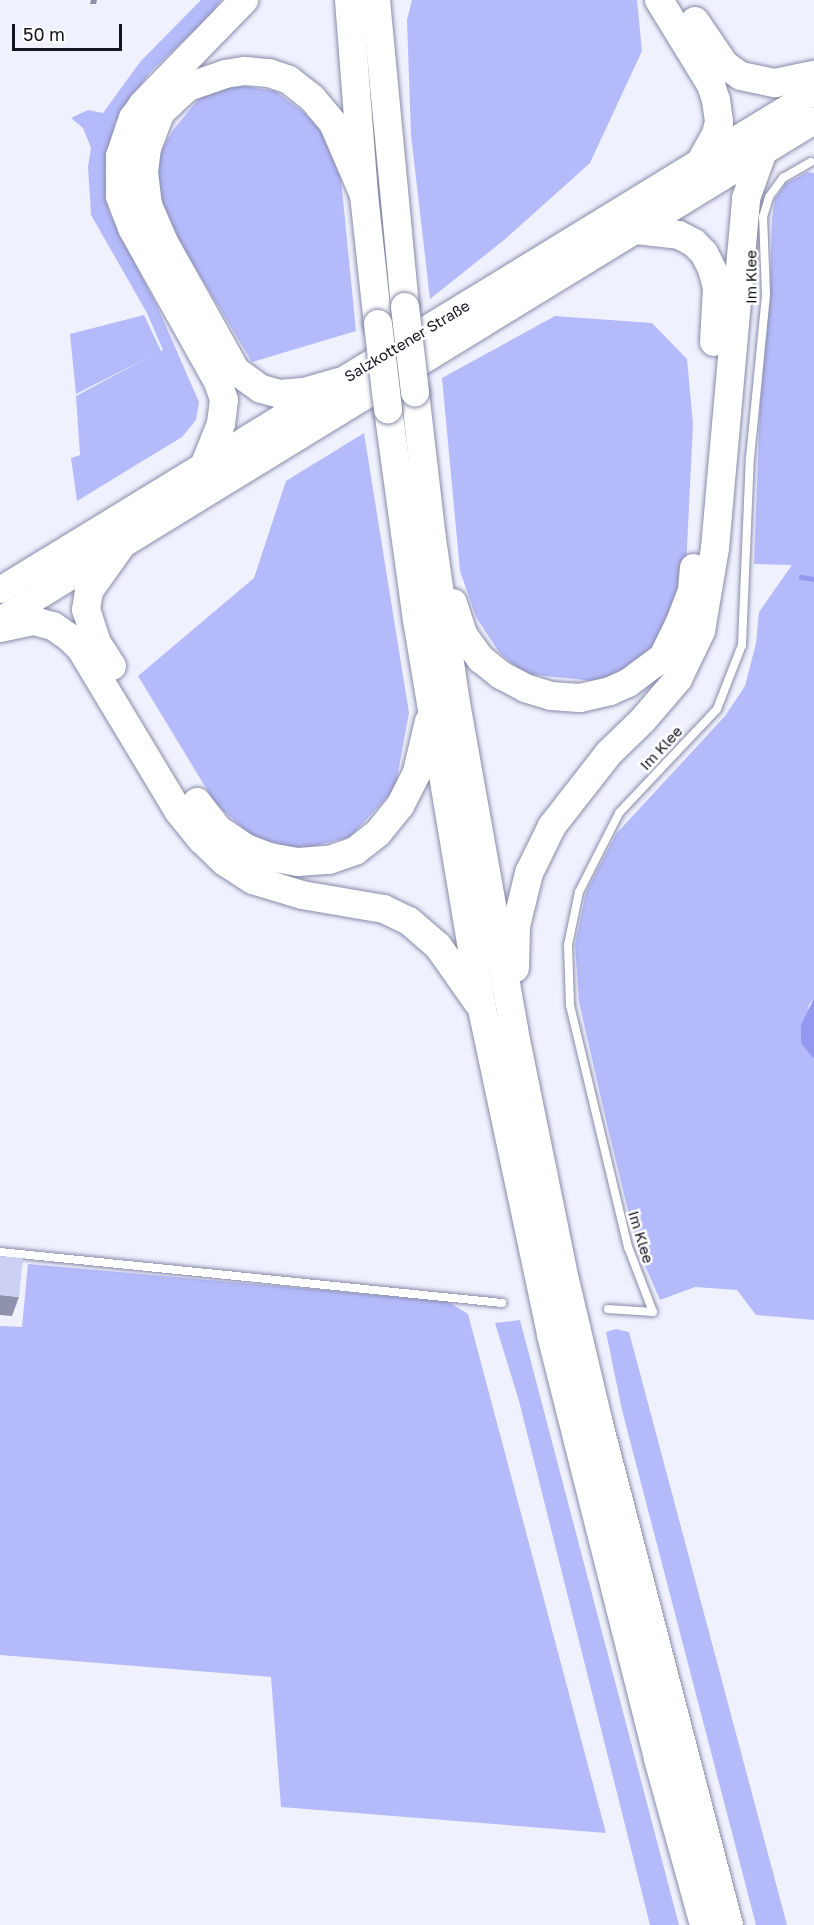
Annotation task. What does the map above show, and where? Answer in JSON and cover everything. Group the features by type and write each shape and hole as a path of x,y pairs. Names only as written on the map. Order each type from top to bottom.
{"highway":[{"path":"204,466 221,424 224,400 218,382 132,228 120,196 120,156 133,117 143,104 244,0"},
{"path":"349,0 364,195 388,409 417,620 482,1009 551,1335 658,1759 704,1925"},
{"path":"376,0 405,307 432,538 456,703 514,1030 565,1280 601,1431 729,1925"},
{"path":"382,78 394,0"},
{"path":"659,0 711,85 716,100 719,122 701,161"},
{"path":"682,0 710,47 725,65 741,76 776,83 814,75"},
{"path":"339,382 303,392 280,394 261,389 236,371 148,205 144,172 147,148 161,112 188,87 225,74 245,71 269,73 290,80 305,92 333,123 364,195"},
{"name":"Salzkottener Straße","path":"0,590 814,92"},
{"name":"Salzkottener Straße","path":"0,620 814,121"},
{"path":"514,1030 516,926 529,873 552,826 580,787 678,679 701,631 715,548 746,198 762,154"},
{"path":"432,538 464,636 481,659 517,684 551,696 580,698 610,691 628,683 663,657 692,590 717,288 712,269 704,253 694,243 679,235 636,230"},
{"path":"121,546 89,591 86,610 89,625 97,643 195,800 218,829 246,848 269,857 298,862 329,860 355,851 370,839 405,798 417,772 432,708"},
{"path":"0,628 34,621 53,626 81,649 179,812 202,840 225,862 262,883 302,895 384,909 408,921 438,946 482,1009"}],"lane":[{"name":"Im Klee","path":"608,1309 653,1312 628,1246 570,1005 568,945 579,892 619,813 717,708 742,645 750,458 766,294 763,217 769,198 783,178 811,162"},
{"path":"0,1252 472,1302 502,1303"}],"shaded area":[{"path":"201,0 221,0 206,20 150,72 115,122 105,169 109,212 158,308 199,402 196,420 182,437 77,501 71,458 80,455 76,396 147,358 76,394 70,334 144,315 161,351 163,350 147,313 91,215 88,167 91,148 83,128 71,118 88,110 103,113 140,62"},
{"path":"412,0 637,0 642,51 590,163 504,240 430,299 411,135 407,20"},
{"path":"237,85 275,91 306,114 323,133 339,159 356,331 252,362 167,221 157,189 157,158 173,130 202,95"},
{"path":"807,172 814,173 814,998 809,1005 802,1043 814,1059 814,1320 756,1315 737,1290 695,1287 660,1300 637,1247 606,1120 579,1002 575,945 586,892 616,834 725,716 745,686 756,643 759,612 792,565 754,564 760,405 775,199 785,184"},
{"path":"555,316 652,323 687,359 693,424 686,568 666,631 645,657 606,682 524,674 499,652 476,617 460,571 442,378"},
{"path":"364,433 409,713 395,789 350,837 300,850 252,836 215,803 138,676 254,578 286,481"},
{"path":"814,998 814,1059 801,1043 801,1025"},
{"path":"28,1264 447,1301 468,1314 606,1833 281,1807 271,1677 0,1655 0,1326 22,1327"},
{"path":"520,1320 679,1925 650,1925 519,1401 495,1323"},
{"path":"616,1329 629,1332 787,1925 756,1925 622,1410 606,1332"}],"building":[{"path":"0,1256 23,1258 19,1297 0,1295"}],"waterway":[{"path":"801,577 814,579"}]}
